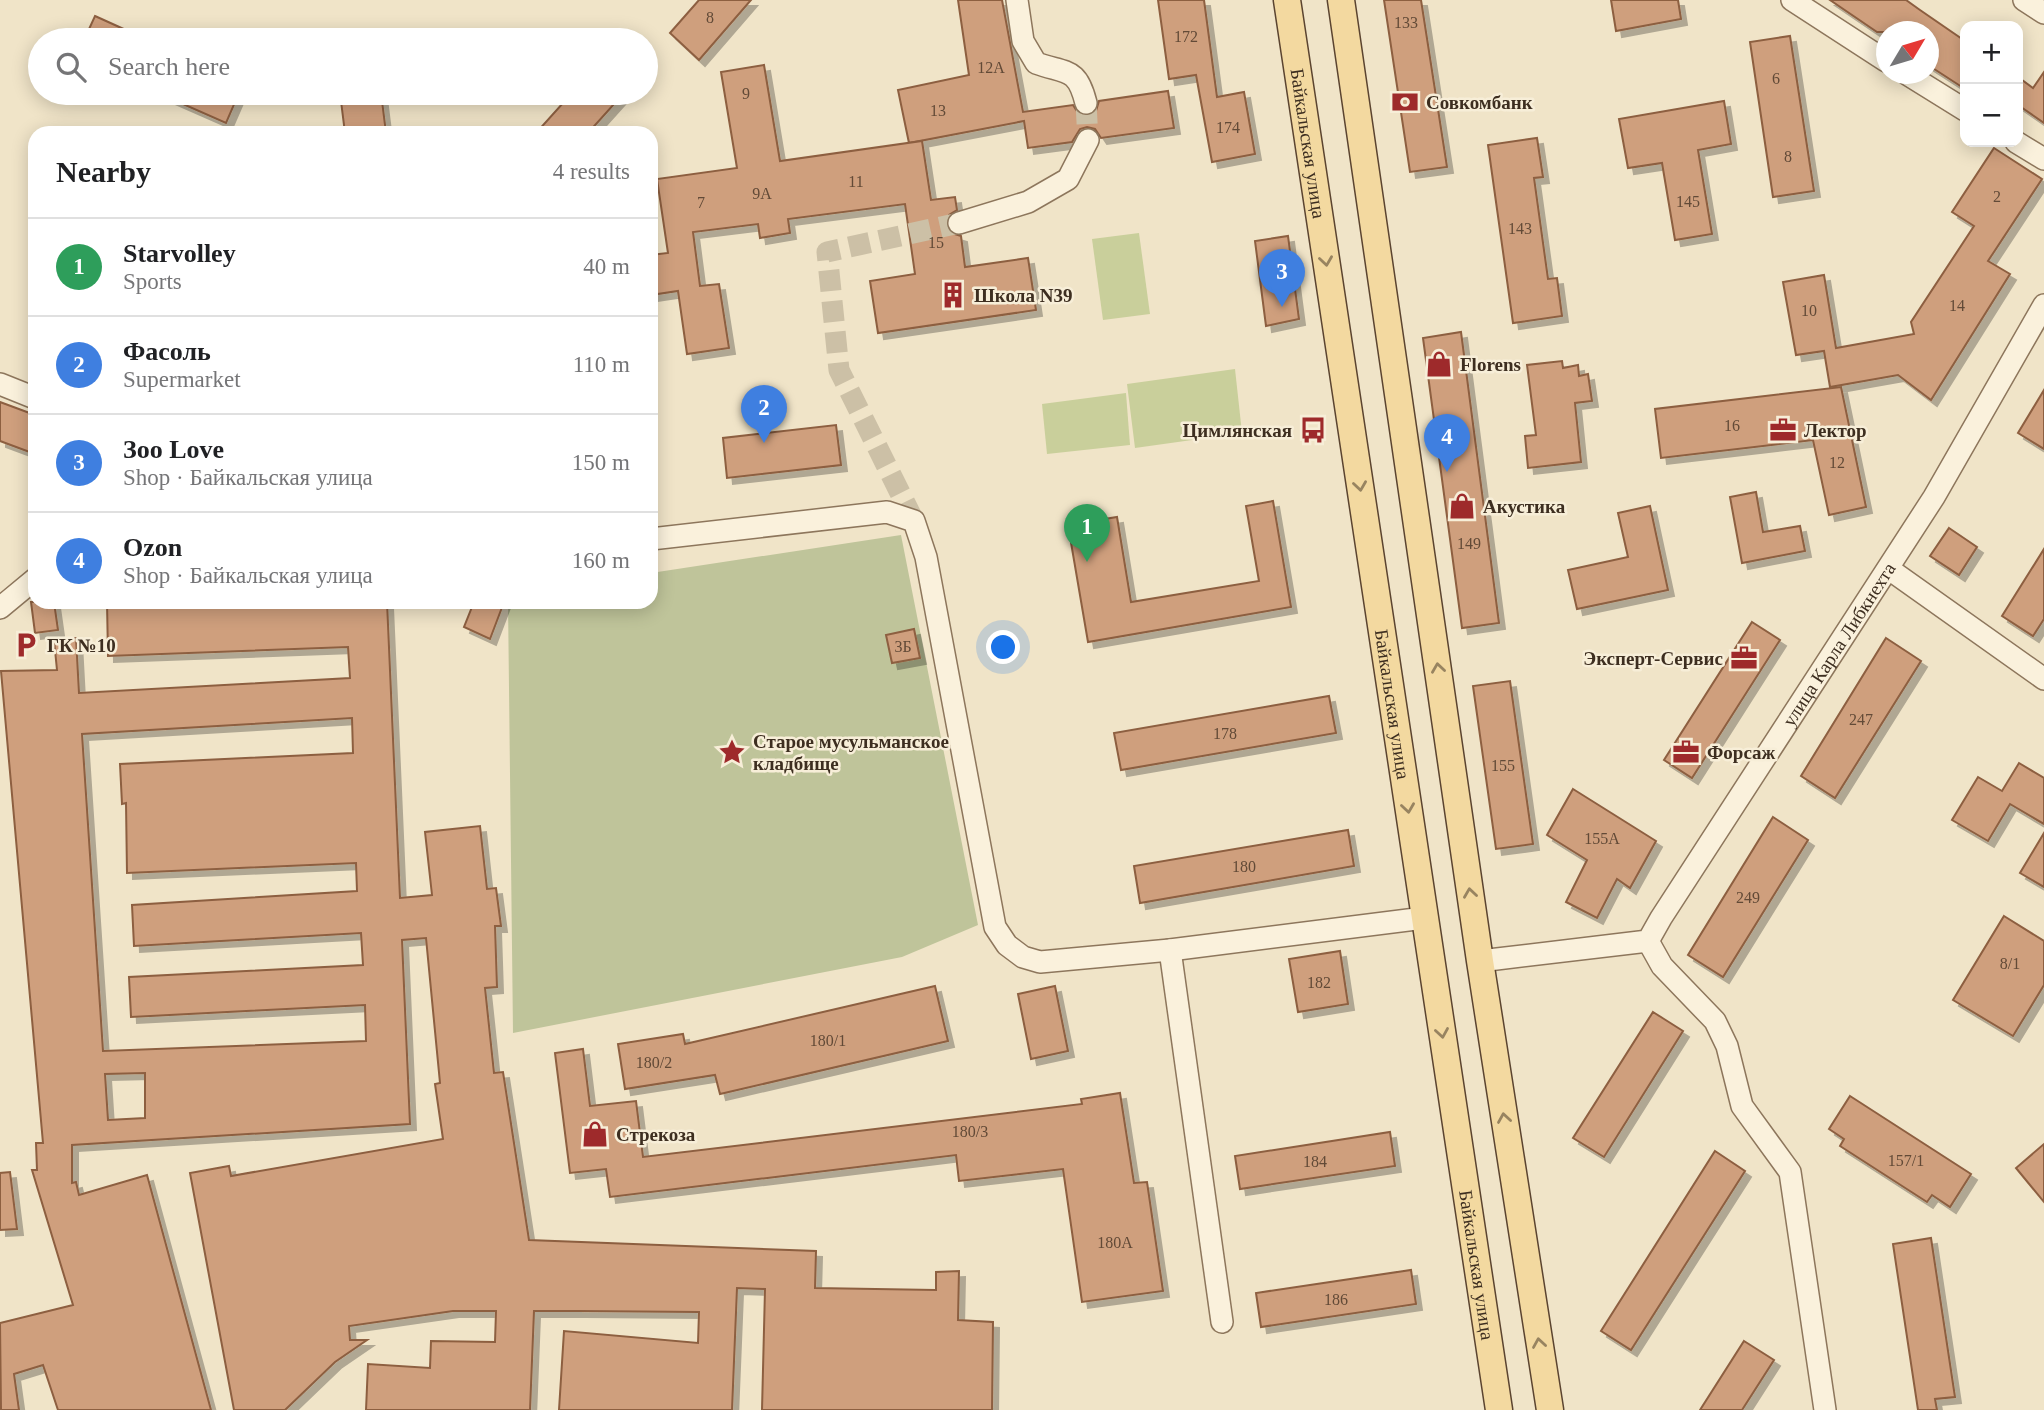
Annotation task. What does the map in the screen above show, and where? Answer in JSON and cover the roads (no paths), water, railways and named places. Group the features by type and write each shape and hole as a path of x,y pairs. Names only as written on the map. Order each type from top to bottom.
{"main road":[{"name":"Байкальская улица","path":"1287,0 1499,1410"},
{"path":"1341,0 1480,961 1550,1410"}],"street":[{"path":"1017,0 1023,41 1036,63 1075,75 1082,85 1086,103"},
{"path":"1792,0 1876,55"},
{"path":"2024,0 2044,13"},
{"path":"1923,84 1960,107"},
{"path":"959,223 1028,202 1068,179 1088,140"},
{"path":"2023,146 2044,159"},
{"name":"улица Карла Либкнехта","path":"1648,941 1939,488 2044,305"},
{"path":"0,384 28,395"},
{"path":"658,538 887,512 914,521 926,557 995,927 1007,945 1023,957 1040,962 1170,950 1424,918"},
{"path":"1888,569 2044,679"},
{"path":"0,608 28,585"},
{"path":"1480,961 1648,941 1662,966 1715,1021 1727,1046 1742,1107 1790,1172 1825,1410"},
{"path":"1170,950 1222,1322"}],"tunnel":[{"path":"1086,103 1088,140"},
{"path":"914,521 839,370 827,252 959,223"}],"place":[{"name":"Совкомбанк","path":"1405,102"},
{"name":"Школа N39","path":"953,295"},
{"name":"Зоо Love","path":"1282,307"},
{"name":"Florens","path":"1439,364"},
{"name":"Цимлянская","path":"1313,430"},
{"name":"Лектор","path":"1783,430"},
{"name":"Фасоль","path":"764,443"},
{"name":"Ozon","path":"1447,472"},
{"name":"Акустика","path":"1462,506"},
{"name":"Starvolley","path":"1087,562"},
{"name":"ГК №10","path":"26,645"},
{"name":"Эксперт-Сервис","path":"1744,658"},
{"name":"Старое мусульманское кладбище","path":"732,752"},
{"name":"Форсаж","path":"1686,752"},
{"name":"Стрекоза","path":"595,1134"}]}
